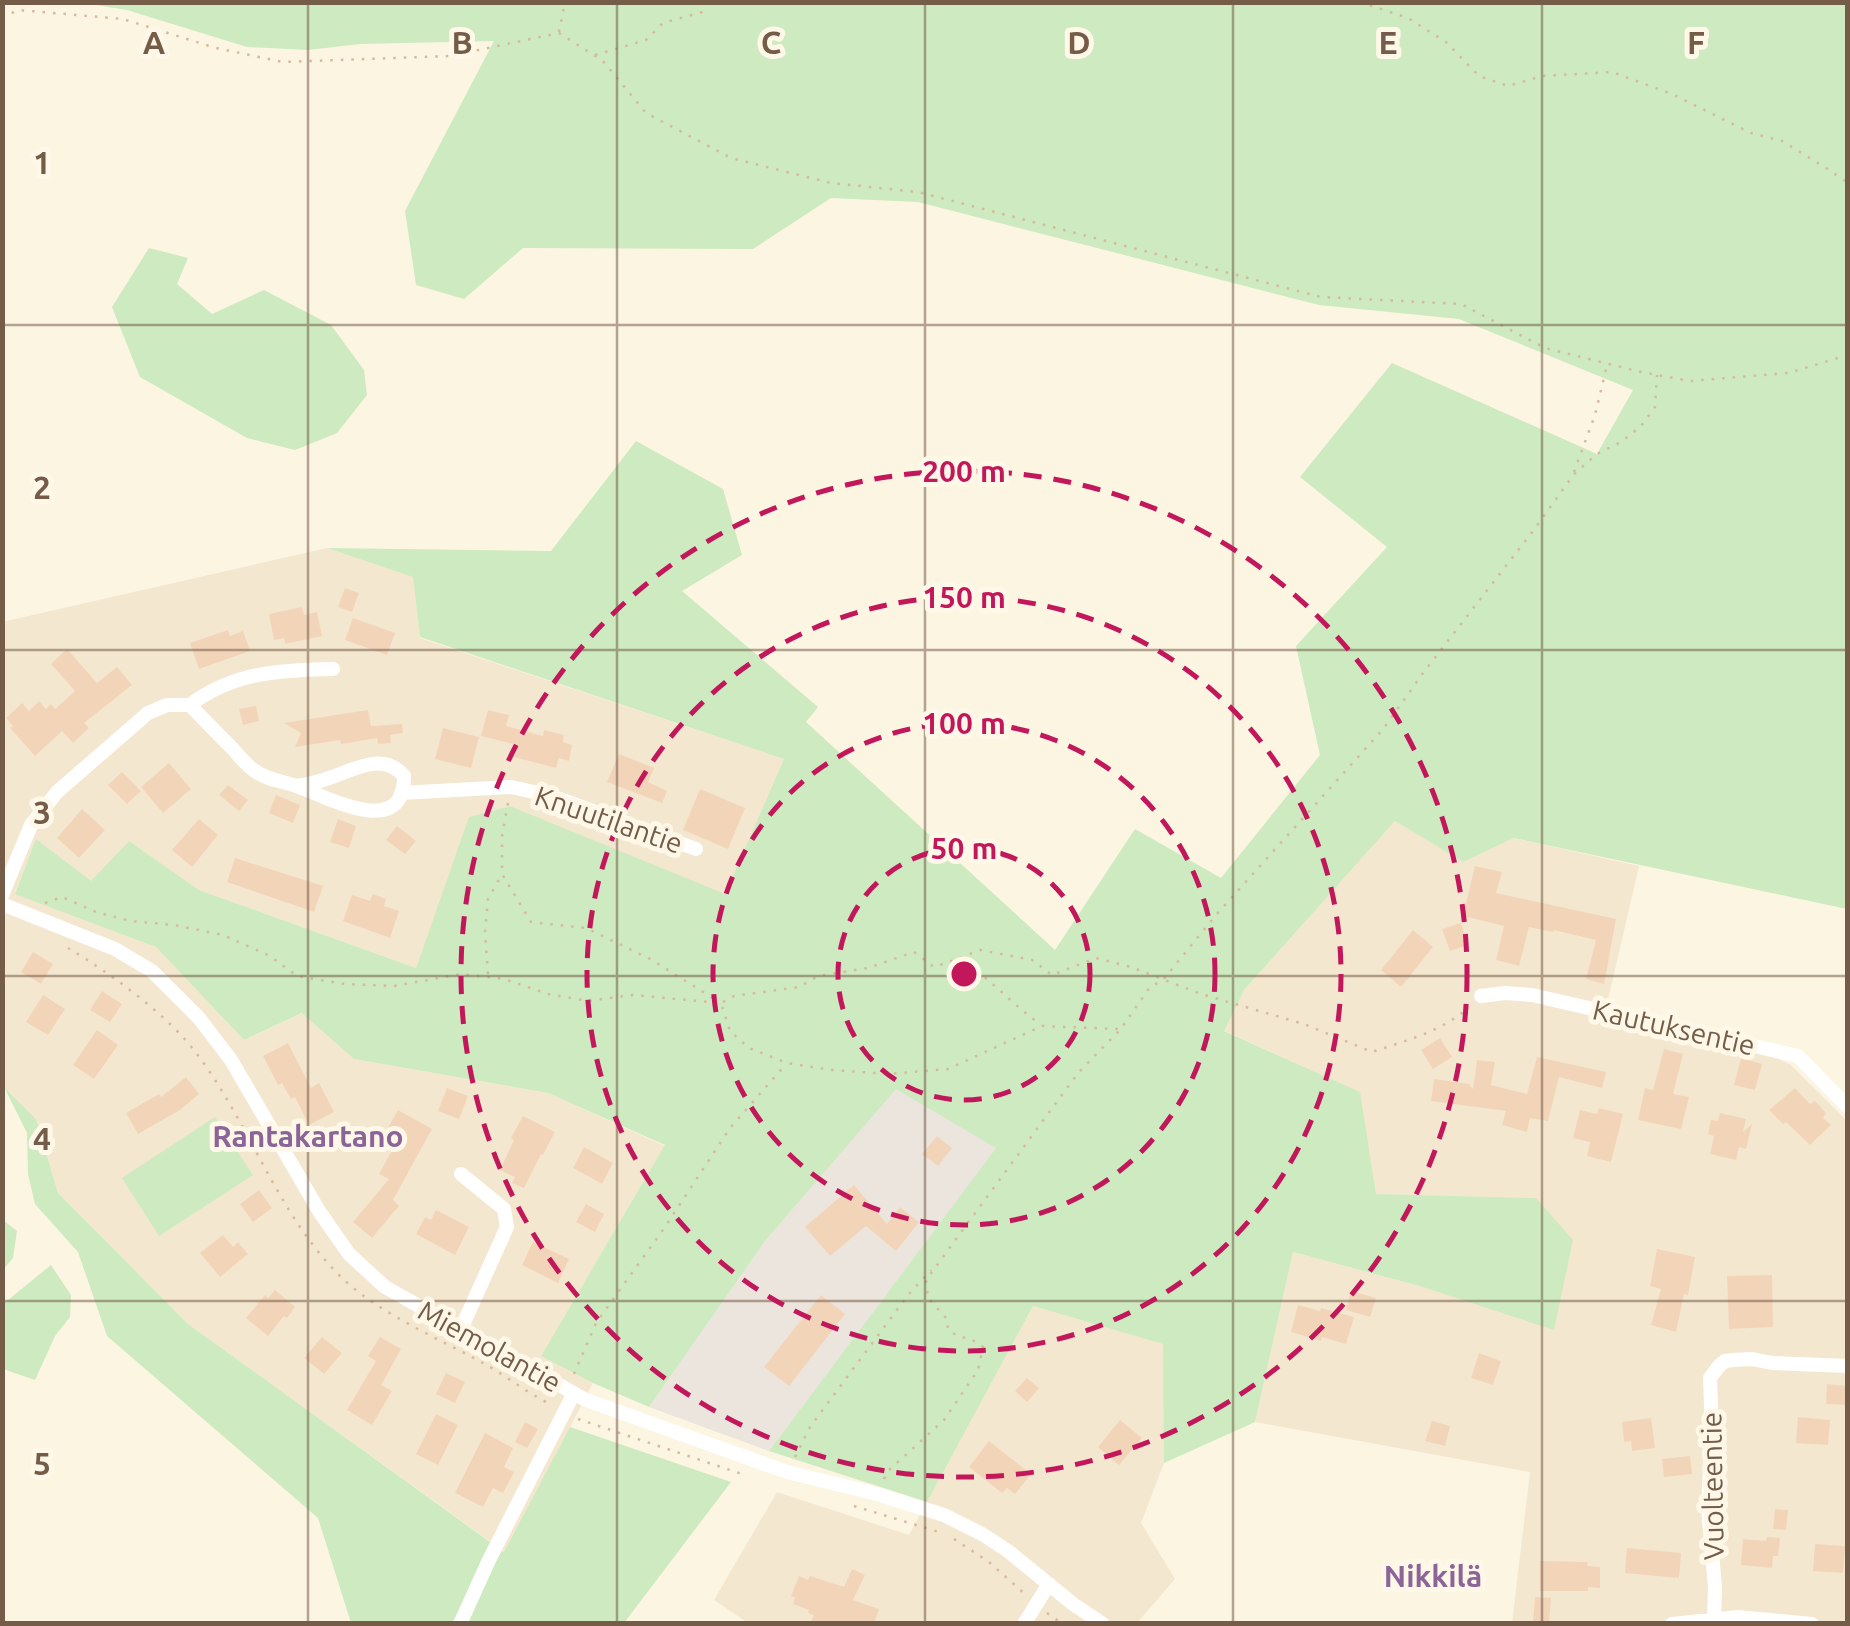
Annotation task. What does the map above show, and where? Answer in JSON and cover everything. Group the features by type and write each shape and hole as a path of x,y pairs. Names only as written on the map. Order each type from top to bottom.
{"street":[{"path":"2,895 31,825 57,792 148,713 167,705 190,705 211,689 252,676 286,670 333,669"},
{"name":"Knuutilantie","path":"190,705 254,771 348,806 374,812 391,807 401,793 512,786 552,796 696,849"},
{"path":"297,786 380,763 399,769 404,776 401,793"},
{"name":"Miemolantie","path":"2,904 115,949 152,972 198,1018 231,1060 318,1211 349,1254 385,1286 586,1400 787,1472 944,1514 1008,1551 1103,1624"},
{"name":"Kautuksentie","path":"1480,996 1532,995 1798,1056 1848,1107"},
{"path":"461,1174 504,1210 507,1227 461,1329"},
{"name":"Vuolteentie","path":"1714,1619 1708,1508 1710,1378 1724,1362 1733,1360 1848,1366"},
{"path":"460,1624 565,1412 571,1391"},
{"path":"1024,1624 1048,1584"},
{"path":"1672,1624 1738,1617 1812,1624"}],"path":[{"path":"559,33 565,2"},
{"path":"593,55 646,40 663,23 702,12 707,2"},
{"path":"1360,2 1408,18 1446,42 1479,76 1508,86 1542,76 1612,72 1672,94 1750,133 1782,141 1848,184"},
{"path":"2,17 19,10 123,19 216,48 283,62 450,56 559,33 603,61 646,113 730,158 831,183 918,192 1320,297 1461,304 1546,348 1690,381 1788,374 1848,355"},
{"path":"1574,474 1595,415 1607,364"},
{"path":"877,1494 888,1471 944,1420 978,1370 984,1346 974,1339 958,1338 948,1330 947,1319 928,1298 926,1280 1078,1073 1120,1030 1150,987 1164,980 1384,728 1422,672 1574,474 1641,426 1655,407 1656,375"},
{"path":"488,977 484,932 488,900 502,874 502,836 512,786"},
{"path":"502,874 531,922 586,928 652,960 720,1003 730,1031 749,1048 787,1063 888,1074 948,1069 1042,1026 1120,1030"},
{"path":"26,912 62,898 130,922 223,934 270,956 296,976 345,984 394,986 462,974 504,979 548,994 588,1001 632,995 720,1003 734,996 799,988 818,976 868,968 914,952 934,968 980,950 1032,960 1052,975 1096,958 1304,1024 1372,1052 1455,1020 1480,996"},
{"path":"55,942 126,988 184,1038 219,1087 307,1236 342,1277 366,1296 565,1412 604,1429 748,1476"},
{"path":"960,958 1042,1026"},
{"path":"571,1391 596,1323 730,1128 787,1063"},
{"path":"787,1472 810,1426 908,1294 942,1258"},
{"path":"856,1506 948,1535 989,1562 1062,1624"}],"shaded area":[{"path":"327,548 414,577 420,638 784,759 725,895 510,806 470,817 416,968 199,890 129,841 91,882 36,840 15,893 156,947 244,1040 305,1012 354,1059 548,1093 665,1146 541,1356 593,1383 505,1552 188,1324 58,1193 36,1119 3,1086 2,622"},
{"path":"1395,821 1463,862 1514,838 1639,866 1604,1017 1770,1055 1791,1065 1847,1121 1847,1623 1512,1623 1530,1472 1255,1422 1293,1252 1423,1287 1536,1198 1376,1194 1359,1092 1223,1030 1244,990"},
{"path":"896,1088 997,1147 769,1451 649,1407 765,1241"},
{"path":"1033,1306 1164,1344 1164,1463 1141,1523 1175,1579 1137,1623 748,1623 714,1600 777,1492 909,1535"}],"green space":[{"path":"83,3 1847,3 1847,909 1514,838 1463,862 1395,821 1244,990 1224,1031 1360,1092 1376,1194 1536,1198 1573,1240 1554,1330 1423,1287 1293,1252 1255,1422 1164,1463 1163,1344 1033,1306 927,1502 769,1451 996,1148 896,1089 765,1241 649,1407 593,1383 541,1356 665,1145 548,1093 354,1059 302,1013 244,1040 156,947 15,894 36,839 91,881 129,841 199,890 416,968 469,817 510,806 725,894 784,759 420,637 413,577 327,548 551,551 636,441 723,489 742,555 682,591 818,707 806,722 1055,950 1135,829 1221,878 1320,755 1296,646 1387,547 1300,477 1392,363 1597,454 1633,390 1459,319 1319,305 918,202 831,198 753,249 523,248 464,299 416,285 405,211 494,41 360,44 308,50 247,47 127,10"},
{"path":"149,248 188,258 177,284 212,314 264,290 331,325 364,370 367,395 337,433 295,450 247,438 140,377 112,307"},
{"path":"4,1087 36,1119 58,1193 188,1324 504,1552 570,1427 731,1482 624,1623 351,1623 318,1518 107,1336 78,1252 35,1204 28,1174 27,1133"},
{"path":"215,1117 253,1175 159,1236 122,1178"},
{"path":"3,1220 17,1231 13,1258 3,1270"},
{"path":"51,1265 71,1295 70,1317 55,1336 35,1380 3,1369 3,1304"}],"building":[{"path":"345,588 359,593 352,612 338,607"},
{"path":"302,607 304,615 317,612 322,636 285,644 284,638 274,640 269,614"},
{"path":"353,618 395,633 387,655 345,640"},
{"path":"228,630 230,636 243,631 250,651 199,669 190,643"},
{"path":"67,649 97,683 117,667 132,685 84,723 89,728 73,743 62,731 35,756 6,718 22,703 29,711 39,701 46,709 51,704 55,709 75,691 51,664"},
{"path":"256,706 259,721 243,725 239,709"},
{"path":"368,710 371,726 402,724 403,733 390,735 391,743 378,744 377,738 295,747 301,733 284,723"},
{"path":"488,710 509,715 506,726 543,736 544,730 564,735 563,742 572,745 569,761 559,758 556,768 514,757 517,745 481,736"},
{"path":"443,728 479,737 471,768 435,759"},
{"path":"619,754 654,768 648,782 667,791 662,803 607,782"},
{"path":"169,763 191,789 163,813 141,787"},
{"path":"122,772 141,791 127,804 108,785"},
{"path":"228,785 248,800 239,811 219,795"},
{"path":"700,789 745,808 728,849 683,830"},
{"path":"276,795 300,805 293,823 269,813"},
{"path":"82,809 105,830 79,858 57,838"},
{"path":"199,819 218,835 192,867 172,850"},
{"path":"338,819 356,826 349,848 330,842"},
{"path":"397,826 416,841 405,854 386,840"},
{"path":"235,858 323,886 314,912 227,882"},
{"path":"1475,866 1502,872 1496,893 1616,919 1604,984 1586,979 1596,940 1554,930 1529,927 1519,966 1496,960 1504,926 1463,916"},
{"path":"373,894 386,899 384,906 399,911 390,938 343,921 352,895 370,901"},
{"path":"1461,923 1468,945 1450,951 1442,929"},
{"path":"1413,930 1433,947 1401,987 1381,970"},
{"path":"33,952 53,964 41,984 21,972"},
{"path":"102,991 122,1004 110,1022 90,1010"},
{"path":"43,995 65,1009 48,1035 26,1022"},
{"path":"97,1030 118,1045 94,1079 73,1065"},
{"path":"1440,1038 1452,1057 1433,1069 1421,1050"},
{"path":"288,1043 311,1088 319,1083 334,1112 309,1125 295,1097 291,1099 282,1083 278,1085 263,1056"},
{"path":"1664,1049 1683,1054 1673,1094 1689,1097 1681,1129 1638,1120 1645,1088 1653,1090"},
{"path":"1537,1057 1606,1072 1602,1088 1559,1077 1548,1121 1530,1118 1527,1132 1502,1125 1506,1111 1431,1101 1434,1079 1469,1084 1473,1089 1477,1060 1495,1062 1491,1085 1527,1094"},
{"path":"1741,1058 1762,1064 1755,1090 1734,1085"},
{"path":"186,1077 199,1094 138,1134 126,1113 159,1094 161,1097"},
{"path":"447,1088 468,1096 459,1119 438,1111"},
{"path":"1795,1088 1810,1104 1815,1101 1831,1125 1810,1145 1769,1110"},
{"path":"1599,1108 1623,1114 1611,1162 1587,1156 1590,1142 1573,1138 1580,1110 1597,1114"},
{"path":"398,1110 432,1129 393,1200 399,1206 372,1238 353,1222 389,1179 379,1174 399,1138 386,1131"},
{"path":"1720,1113 1746,1119 1743,1132 1752,1124 1746,1149 1739,1147 1736,1160 1710,1154 1714,1136 1708,1134 1711,1120 1718,1121"},
{"path":"523,1116 555,1132 524,1188 512,1183 515,1177 500,1170"},
{"path":"937,1136 952,1148 938,1166 922,1154"},
{"path":"584,1147 613,1163 602,1184 573,1168"},
{"path":"854,1185 887,1224 900,1207 919,1222 896,1251 866,1226 830,1256 805,1227"},
{"path":"259,1190 272,1208 253,1222 240,1204"},
{"path":"586,1204 604,1214 595,1232 576,1222"},
{"path":"436,1210 469,1227 455,1255 416,1234 425,1217 431,1220"},
{"path":"223,1235 233,1247 238,1242 248,1254 220,1277 200,1253"},
{"path":"533,1242 569,1259 558,1283 522,1265"},
{"path":"1657,1249 1695,1257 1676,1332 1651,1325 1661,1289 1650,1286"},
{"path":"1772,1275 1773,1327 1729,1329 1727,1276"},
{"path":"275,1290 295,1307 268,1336 246,1318 265,1295 268,1298"},
{"path":"1351,1291 1376,1298 1370,1317 1346,1310"},
{"path":"821,1295 845,1314 789,1386 764,1367"},
{"path":"1298,1305 1354,1317 1346,1344 1291,1332"},
{"path":"322,1337 342,1353 324,1374 304,1358"},
{"path":"380,1337 401,1349 381,1385 392,1391 372,1425 347,1410 376,1361 368,1356"},
{"path":"1479,1353 1501,1361 1493,1385 1471,1378"},
{"path":"446,1373 465,1382 455,1403 436,1394"},
{"path":"1027,1378 1039,1388 1027,1402 1015,1391"},
{"path":"1827,1384 1848,1386 1848,1405 1826,1404"},
{"path":"436,1414 458,1425 438,1465 416,1454"},
{"path":"1798,1417 1830,1420 1828,1445 1796,1443"},
{"path":"1651,1418 1655,1448 1632,1451 1631,1441 1624,1442 1622,1422"},
{"path":"1120,1420 1142,1438 1119,1465 1098,1447"},
{"path":"1432,1421 1450,1426 1445,1446 1425,1441"},
{"path":"525,1422 538,1429 527,1448 515,1442"},
{"path":"485,1433 513,1448 504,1467 514,1472 503,1493 493,1488 483,1507 455,1493"},
{"path":"989,1441 1031,1474 1015,1494 1007,1488 1002,1493 969,1467"},
{"path":"1690,1456 1692,1474 1664,1477 1662,1459"},
{"path":"1775,1509 1788,1510 1786,1530 1773,1529"},
{"path":"1767,1537 1780,1538 1772,1568 1741,1565 1743,1539 1766,1541"},
{"path":"1815,1544 1845,1546 1843,1573 1813,1571"},
{"path":"1627,1548 1681,1553 1679,1578 1625,1573"},
{"path":"1540,1561 1588,1562 1587,1566 1600,1567 1600,1588 1540,1591"},
{"path":"852,1569 865,1575 853,1600 879,1609 874,1624 810,1624 814,1615 793,1604 795,1598 791,1596 799,1576 844,1587"},
{"path":"1535,1597 1551,1598 1549,1623 1533,1622"}],"district":[{"name":"Rantakartano","path":"308,1136"},
{"name":"Nikkilä","path":"1433,1576"}]}
